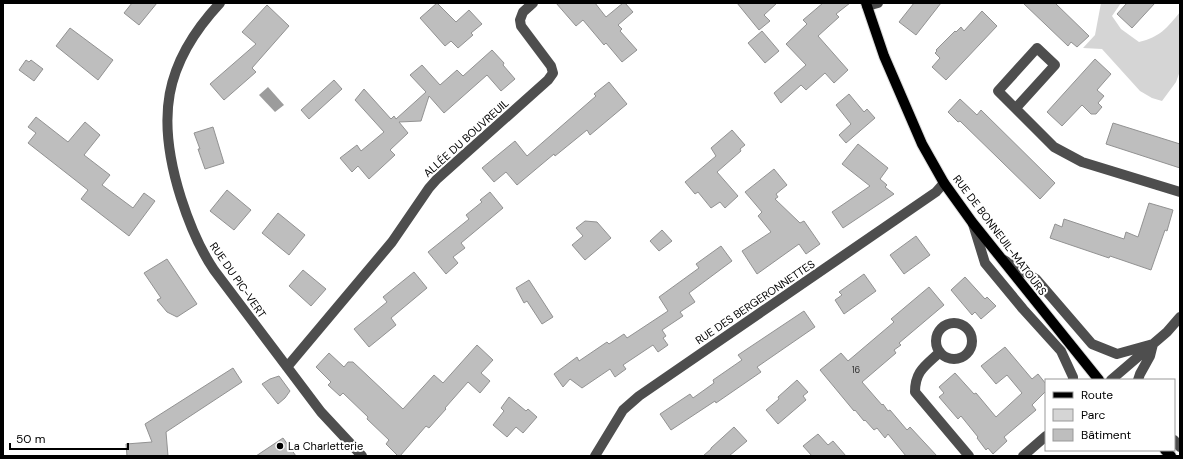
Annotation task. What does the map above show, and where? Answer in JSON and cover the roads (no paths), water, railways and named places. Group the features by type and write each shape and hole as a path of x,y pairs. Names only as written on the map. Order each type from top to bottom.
{"main road":[{"name":"RUE DE BONNEUIL-MATOURS","path":"866,5 884,56 922,144 944,183 972,222 1099,379"}],"street":[{"name":"RUE DU PIC-VERT","path":"220,3 197,29 173,78 167,121 170,155 175,177 186,211 207,260 321,412 362,456"},
{"name":"ALLÉE DU BOUVREUIL","path":"287,367 392,242 433,184 548,80 553,73 551,66 521,26 520,20 523,12 533,3"},
{"path":"866,5 878,3"},
{"path":"1016,108 1055,65 1037,48 998,91 1054,147 1082,162 1180,192"},
{"name":"RUE DES BERGERONNETTES","path":"595,456 622,410 639,396 936,192 944,183"},
{"path":"972,222 985,262 1061,351 1073,379"},
{"path":"1004,260 1036,279 1092,344 1117,354 1153,344"},
{"path":"1112,379 1167,332 1180,318"},
{"path":"1138,379 1150,356 1153,344"},
{"path":"940,352 921,370 915,381 915,392 969,456"},
{"path":"1023,456 1045,437"}],"place":[{"name":"La Charletterie","path":"280,446"}]}
